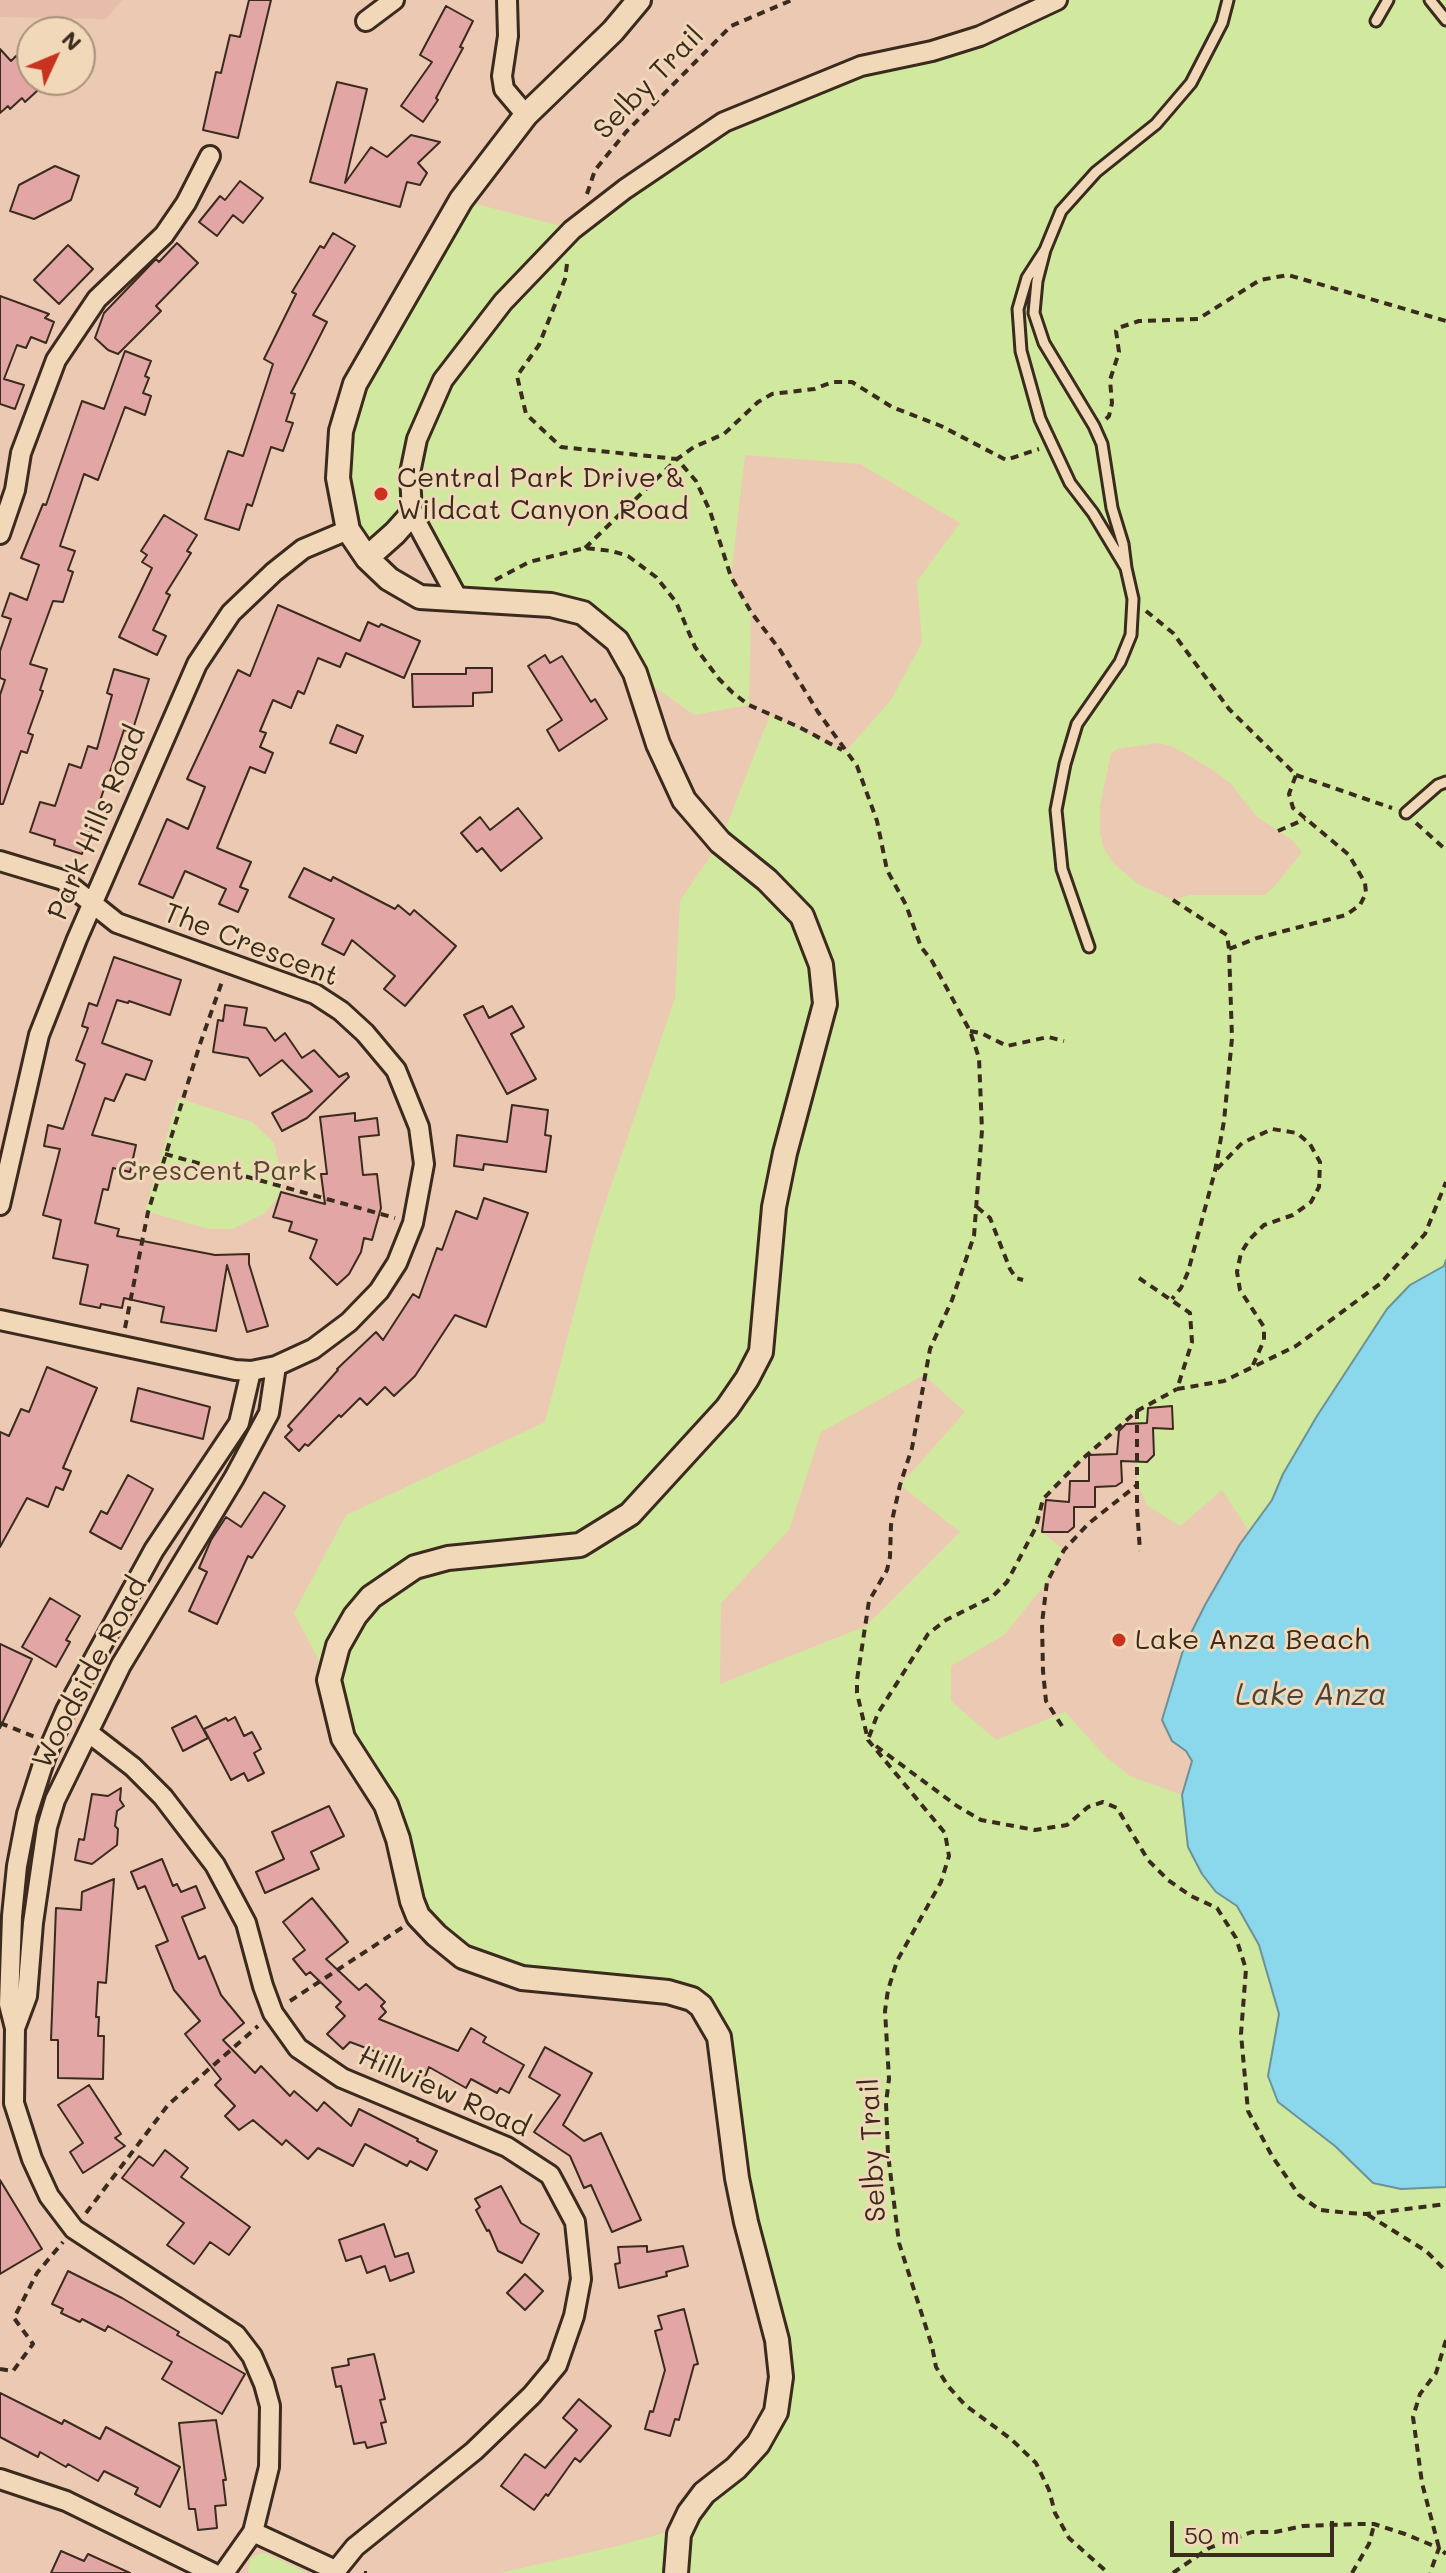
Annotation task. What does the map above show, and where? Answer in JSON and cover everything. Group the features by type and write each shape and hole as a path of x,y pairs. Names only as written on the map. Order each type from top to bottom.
{"street":[{"path":"366,21 394,0"},
{"path":"507,0 508,36 502,76 504,89 526,115"},
{"path":"639,0 613,31 526,115 461,200 355,384 341,431 338,478 348,530 367,558 389,579 420,597 551,605 572,610 583,613 617,641 635,673 658,744 684,800 720,842 767,880 802,916 821,965 825,1004 785,1153 774,1207 761,1352 727,1408 630,1514 580,1545 448,1558 415,1567 371,1597 355,1616 338,1646 329,1680 343,1738 386,1805 418,1916 463,1957 522,1978 668,1992 692,1999 701,2006 719,2037 737,2178 777,2340 781,2377 776,2412 758,2444 736,2468 704,2493 689,2513 679,2534 676,2573"},
{"path":"458,599 412,514 410,473 417,439 443,380 503,302 572,230 625,189 724,122 861,66 932,51 980,36 1057,0"},
{"path":"0,534 7,488 56,360 97,299 164,235 186,203 210,156"},
{"path":"367,558 412,514"},
{"name":"Park Hills Road","path":"0,1205 39,1035 197,664 231,613 274,572 303,549 348,530"},
{"name":"The Crescent","path":"0,861 63,880 117,923 315,994 341,1011 365,1033 396,1070 419,1127 424,1164 413,1223 397,1263 379,1291 349,1322 313,1349 276,1366 251,1371 0,1320"},
{"name":"Woodside Road","path":"15,2028 27,1996 33,1923 47,1827 55,1800 121,1665 234,1478 269,1413 276,1366"},
{"name":"Woodside Road","path":"224,2573 253,2532 269,2467 270,2406 264,2384 252,2356 236,2335 74,2229 49,2196 32,2159 14,2103 15,2028 9,2004 17,1866 27,1814 45,1758 66,1710 154,1550 239,1423 251,1371"},
{"name":"Hillview Road","path":"89,1733 133,1767 163,1797 215,1865 246,1923 273,2013 298,2048 342,2078 507,2147 550,2175 575,2222 581,2279 574,2316 557,2365 532,2395 474,2451 355,2547 335,2572 253,2532"},
{"path":"0,2479 66,2501 213,2573"}],"lane":[{"path":"1089,947 1062,869 1056,810 1077,724 1120,662 1131,635 1133,599 1123,544 1112,508 1107,462 1094,426 1044,343 1034,313 1037,281 1045,250 1061,211 1096,172 1156,124 1191,83 1222,23 1228,0"},
{"path":"1376,21 1388,0"},
{"path":"1430,0 1446,20"},
{"path":"1045,250 1027,278 1018,309 1021,351 1040,419 1070,483 1093,513 1126,568"},
{"path":"1406,813 1438,785 1446,782"}],"path":[{"name":"Selby Trail","path":"572,230 595,170 626,132 731,26 792,0"},
{"path":"1094,426 1109,416 1110,380 1119,352 1118,328 1139,321 1198,319 1260,280 1288,275 1446,321"},
{"path":"585,548 677,459 694,447 724,434 758,402 772,394 814,389 833,382 852,382 892,407 941,426 1006,460 1052,444"},
{"path":"493,581 529,562 585,548 628,556 656,577 676,602 695,647 719,679 741,699 845,752"},
{"path":"1133,599 1173,633 1229,709 1296,775 1406,813 1446,850"},
{"path":"1229,949 1257,938 1346,915 1360,905 1366,893 1361,872 1349,855 1293,808 1289,794 1296,775"},
{"path":"1278,831 1305,819"},
{"path":"1172,1299 1188,1272 1215,1171 1224,1121 1232,1038 1227,935 1173,900"},
{"path":"121,1346 148,1212 228,962"},
{"path":"970,1031 1007,1046 1048,1037 1064,1041"},
{"path":"1215,1171 1242,1143 1272,1129 1297,1133 1310,1144 1320,1162 1319,1187 1311,1202 1293,1215 1264,1225 1241,1253 1237,1272 1240,1290 1264,1327 1264,1340 1253,1366"},
{"path":"165,1154 413,1223"},
{"path":"1446,1182 1425,1234 1381,1283 1296,1346 1224,1381 1177,1389 1137,1411 1080,1461 1043,1499 1036,1527 1007,1582 992,1597 946,1620 928,1634 878,1713 868,1740 957,1806 981,1820 1035,1830 1067,1825 1088,1807 1103,1802 1117,1808 1148,1860 1179,1888 1217,1908 1236,1938 1246,1969 1241,2034 1248,2111 1272,2156 1299,2195 1320,2210 1366,2214 1446,2204"},
{"path":"977,1207 990,1218 1010,1269 1016,1278 1023,1280"},
{"path":"1139,1278 1190,1313 1192,1342 1177,1389"},
{"path":"1137,1411 1140,1551"},
{"path":"1062,1726 1046,1701 1042,1623 1047,1582 1064,1550 1088,1524 1137,1485"},
{"path":"0,1723 22,1731"},
{"name":"Selby Trail","path":"868,1740 945,1833 949,1856 941,1882 897,1961 885,2011 889,2079 886,2103 888,2154 899,2243 936,2367 948,2386 965,2405 1011,2439 1036,2463 1049,2490 1055,2513 1069,2538 1108,2573"},
{"path":"0,2369 13,2371 33,2344 14,2318 37,2273 168,2105 273,2013 418,1916"},
{"path":"1366,2214 1426,2251 1446,2271"},
{"path":"1430,2573 1439,2548 1422,2483 1413,2417 1420,2394 1436,2373 1446,2340"},
{"path":"1352,2573 1369,2544 1374,2524"},
{"path":"1173,2573 1209,2548 1252,2532 1275,2532 1303,2526 1374,2524 1439,2548 1446,2554"}],"shaded area":[{"path":"0,0 122,0 106,19 96,19 96,16 0,17"}],"green space":[{"path":"1057,0 1446,0 1446,1260 1444,1266 1410,1285 1386,1309 1283,1474 1272,1500 1249,1531 1222,1490 1180,1526 1148,1506 1137,1485 1136,1412 1080,1461 1043,1499 1036,1527 1064,1550 1047,1582 1004,1635 951,1666 951,1701 996,1740 1065,1712 1106,1757 1130,1776 1182,1795 1186,1821 1216,1892 1237,1906 1259,1945 1279,2014 1268,2076 1373,2183 1401,2189 1446,2187 1446,2573 500,2573 675,2530 751,2450 782,2376 723,2055 701,2006 522,1978 436,1935 329,1680 294,1613 346,1515 545,1422 595,1233 675,998 680,901 720,842 770,715 845,752 891,700 922,642 917,581 960,523 860,464 745,455 731,577 751,612 749,705 694,715 635,673 583,613 458,599 412,514 367,558 348,530 341,431 461,200 572,229 724,122 932,51","holes":["1157,743 1172,746 1216,772 1231,784 1257,817 1292,840 1302,852 1264,895 1191,895 1173,900 1138,884 1113,863 1104,849 1100,832 1100,805 1111,754 1117,749","924,1375 965,1412 900,1485 960,1532 866,1626 720,1684 721,1603 789,1530 821,1432"]},
{"name":"Crescent Park","path":"178,1098 252,1122 274,1143 283,1181 279,1196 265,1213 233,1229 209,1229 145,1211"},
{"path":"261,2553 307,2573 248,2573 250,2559"}],"water":[{"name":"Lake Anza","path":"1446,1260 1446,2187 1401,2189 1373,2183 1335,2146 1278,2102 1268,2076 1279,2014 1259,1945 1237,1906 1216,1892 1188,1847 1182,1795 1192,1761 1186,1751 1172,1741 1162,1720 1184,1647 1205,1605 1240,1544 1272,1500 1283,1474 1317,1416 1387,1309 1410,1285 1444,1266"}],"building":[{"path":"249,0 271,0 238,138 203,130 216,72 221,73 230,35 240,37"},
{"path":"446,6 473,21 460,47 463,48 436,98 438,100 423,122 401,106 432,62 420,55"},
{"path":"0,49 11,61 16,56 16,96 32,96 25,102 22,98 0,113"},
{"path":"337,82 367,89 345,183 371,147 387,157 411,135 440,142 418,163 427,173 420,185 407,182 400,207 310,182"},
{"path":"55,166 79,176 71,200 34,219 10,211 19,185"},
{"path":"240,181 263,198 243,223 233,215 217,236 199,222 220,196 225,200"},
{"path":"333,233 355,246 313,315 327,322 291,393 295,394 286,421 293,423 283,451 271,447 252,506 247,504 239,530 205,519 228,451 243,456 273,364 264,359 296,294 292,292 320,246 324,248"},
{"path":"177,243 198,263 156,306 161,311 118,354 108,350 95,338 104,313 156,259 159,262"},
{"path":"68,245 93,269 59,304 34,280"},
{"path":"0,296 49,314 45,318 54,322 46,343 31,337 26,348 17,345 4,379 24,385 15,409 0,404"},
{"path":"125,351 151,361 143,393 151,396 145,415 125,407 98,480 84,474 60,546 75,551 68,570 73,572 63,602 53,601 30,664 47,669 40,690 43,691 28,733 33,735 27,753 21,751 3,804 0,804 0,695 5,680 0,678 0,651 11,619 2,616 10,593 27,600 39,565 21,558 43,504 46,505 82,401 104,409"},
{"path":"164,515 197,535 187,551 191,553 166,593 170,595 153,630 166,636 157,655 119,637 152,568 142,562 147,555 141,551"},
{"path":"278,605 360,641 368,622 379,627 381,624 420,641 404,678 346,653 340,667 318,658 304,694 298,691 291,708 273,700 260,731 266,733 260,747 273,753 265,773 250,767 217,848 251,862 240,887 248,890 238,912 219,904 226,889 185,871 173,898 139,884 167,819 188,829 205,787 187,779 238,670 250,676"},
{"path":"545,655 550,663 562,656 591,702 595,699 607,719 559,751 547,730 562,720 528,666"},
{"path":"466,668 492,668 492,692 473,693 473,706 413,707 412,674 466,674"},
{"path":"114,669 149,679 132,732 124,730 82,854 54,845 55,840 30,832 40,802 55,806 69,764 81,768 88,746 97,749 112,695 107,693"},
{"path":"337,725 363,736 356,753 330,743"},
{"path":"518,808 542,838 501,871 482,848 477,852 461,833 480,817 490,830"},
{"path":"304,868 331,881 333,877 395,909 398,905 410,915 414,910 456,946 405,1006 384,989 395,976 352,940 344,955 322,944 334,919 289,897"},
{"path":"114,957 181,980 170,1015 117,1000 102,1043 152,1061 145,1080 126,1074 114,1101 105,1098 92,1135 136,1145 130,1172 113,1168 108,1190 103,1189 95,1223 119,1229 117,1236 215,1255 249,1254 249,1264 268,1326 247,1332 227,1265 216,1331 161,1322 164,1307 124,1298 122,1308 80,1304 88,1265 53,1258 61,1220 43,1215 60,1149 44,1146 48,1125 63,1129 85,1064 76,1060 88,1028 82,1026 89,1003 97,1006"},
{"path":"225,1005 247,1008 244,1025 266,1028 275,1041 285,1033 302,1058 314,1050 339,1077 347,1073 349,1077 307,1118 282,1131 272,1113 312,1091 282,1060 260,1076 248,1058 213,1052 218,1020 223,1021"},
{"path":"483,1006 489,1018 512,1006 524,1027 511,1034 536,1079 507,1094 464,1015"},
{"path":"512,1105 548,1110 545,1135 551,1136 546,1172 484,1164 483,1170 454,1166 457,1135 507,1142"},
{"path":"355,1113 355,1121 377,1118 379,1135 359,1137 363,1175 377,1174 381,1208 372,1240 364,1238 361,1252 349,1274 337,1285 310,1258 317,1240 289,1231 292,1222 273,1217 281,1192 325,1204 321,1174 327,1174 320,1117"},
{"path":"484,1198 528,1213 486,1327 455,1315 415,1376 394,1396 385,1387 367,1405 360,1398 299,1451 285,1437 292,1430 288,1426 337,1369 376,1332 383,1340 413,1294 419,1298 437,1248 442,1250 456,1211 477,1219"},
{"path":"47,1367 97,1388 63,1468 71,1471 63,1490 56,1487 48,1507 27,1498 0,1547 0,1432 9,1436 21,1409 29,1412"},
{"path":"138,1388 210,1407 203,1439 131,1421"},
{"path":"1172,1406 1173,1429 1153,1428 1154,1455 1147,1462 1121,1461 1122,1482 1116,1486 1095,1487 1095,1507 1074,1507 1074,1527 1068,1532 1042,1532 1046,1500 1069,1502 1070,1481 1089,1481 1089,1455 1117,1454 1119,1431 1126,1424 1147,1423 1148,1408"},
{"path":"128,1475 153,1489 121,1549 90,1532 101,1511 107,1514"},
{"path":"264,1492 285,1506 252,1558 248,1556 217,1624 189,1611 207,1572 199,1568 211,1540 226,1517 241,1527"},
{"path":"50,1598 80,1616 66,1640 70,1642 56,1667 22,1647"},
{"path":"0,1644 32,1659 0,1728"},
{"path":"196,1716 208,1738 183,1751 172,1728"},
{"path":"235,1717 244,1736 252,1732 261,1749 254,1753 264,1773 248,1781 244,1773 231,1780 204,1729"},
{"path":"121,1788 120,1800 124,1806 117,1811 117,1845 92,1864 75,1860 79,1839 84,1840 92,1794 108,1796"},
{"path":"329,1806 344,1836 311,1852 319,1869 265,1893 256,1872 284,1859 272,1832"},
{"path":"162,1859 173,1886 177,1884 181,1892 196,1886 205,1908 182,1917 199,1959 205,1956 221,1995 244,2023 223,2040 255,2073 261,2066 290,2096 294,2091 317,2111 324,2102 351,2126 359,2109 437,2151 427,2170 410,2161 407,2166 365,2144 353,2166 318,2148 308,2159 286,2140 282,2145 253,2120 239,2130 225,2116 235,2106 215,2085 221,2079 185,2034 200,2021 174,1990 156,1946 168,1941 145,1886 138,1889 131,1872"},
{"path":"114,1879 106,1983 98,1982 96,2017 99,2017 98,2036 104,2036 103,2079 58,2078 58,2040 51,2040 56,1908 81,1910 82,1892"},
{"path":"312,1898 348,1942 326,1959 359,1990 366,1984 385,2002 381,2006 386,2012 379,2019 458,2051 471,2028 486,2037 483,2042 524,2065 509,2093 500,2088 497,2093 471,2079 466,2088 429,2067 423,2082 401,2073 403,2066 396,2063 398,2060 350,2042 343,2049 327,2034 345,2016 336,2007 341,2002 310,1972 306,1975 293,1959 305,1950 283,1922"},
{"path":"545,2047 592,2073 563,2125 584,2141 601,2133 641,2220 612,2232 591,2185 584,2188 570,2156 534,2132 560,2095 529,2077"},
{"path":"89,2085 121,2134 115,2138 125,2146 83,2173 70,2152 83,2143 58,2105"},
{"path":"165,2150 188,2168 181,2177 250,2227 229,2255 210,2242 194,2264 167,2245 184,2223 122,2178 139,2156 153,2166"},
{"path":"0,2180 42,2249 0,2274"},
{"path":"501,2186 521,2223 539,2234 522,2263 498,2251 476,2210 480,2207 475,2199"},
{"path":"384,2224 395,2257 408,2253 414,2272 390,2281 385,2266 367,2273 361,2256 346,2261 339,2240"},
{"path":"647,2246 647,2252 683,2246 688,2266 666,2272 667,2276 619,2288 615,2264 620,2263 618,2247"},
{"path":"68,2271 122,2298 179,2332 177,2335 245,2374 222,2414 162,2379 172,2362 108,2326 105,2331 61,2313 63,2309 52,2304"},
{"path":"525,2274 543,2291 525,2310 507,2293"},
{"path":"684,2309 698,2364 694,2365 679,2420 675,2419 670,2436 645,2429 665,2370 655,2331 662,2329 658,2316"},
{"path":"374,2354 385,2399 380,2400 386,2422 381,2423 386,2443 367,2448 365,2442 354,2444 341,2386 336,2387 332,2368 349,2365 348,2359"},
{"path":"0,2393 100,2439 106,2427 180,2467 160,2507 135,2494 138,2488 104,2471 98,2481 68,2464 66,2467 40,2452 38,2457 0,2437"},
{"path":"579,2399 611,2426 580,2462 575,2458 534,2510 501,2486 525,2454 545,2468 577,2430 563,2418"},
{"path":"216,2420 226,2480 223,2480 226,2505 215,2506 217,2528 198,2530 195,2509 189,2509 179,2423"},
{"path":"61,2551 84,2561 88,2554 130,2573 51,2573"}],"place":[{"name":"Central Park Drive & Wildcat Canyon Road","path":"381,494"},
{"name":"Lake Anza Beach","path":"1119,1640"}]}
